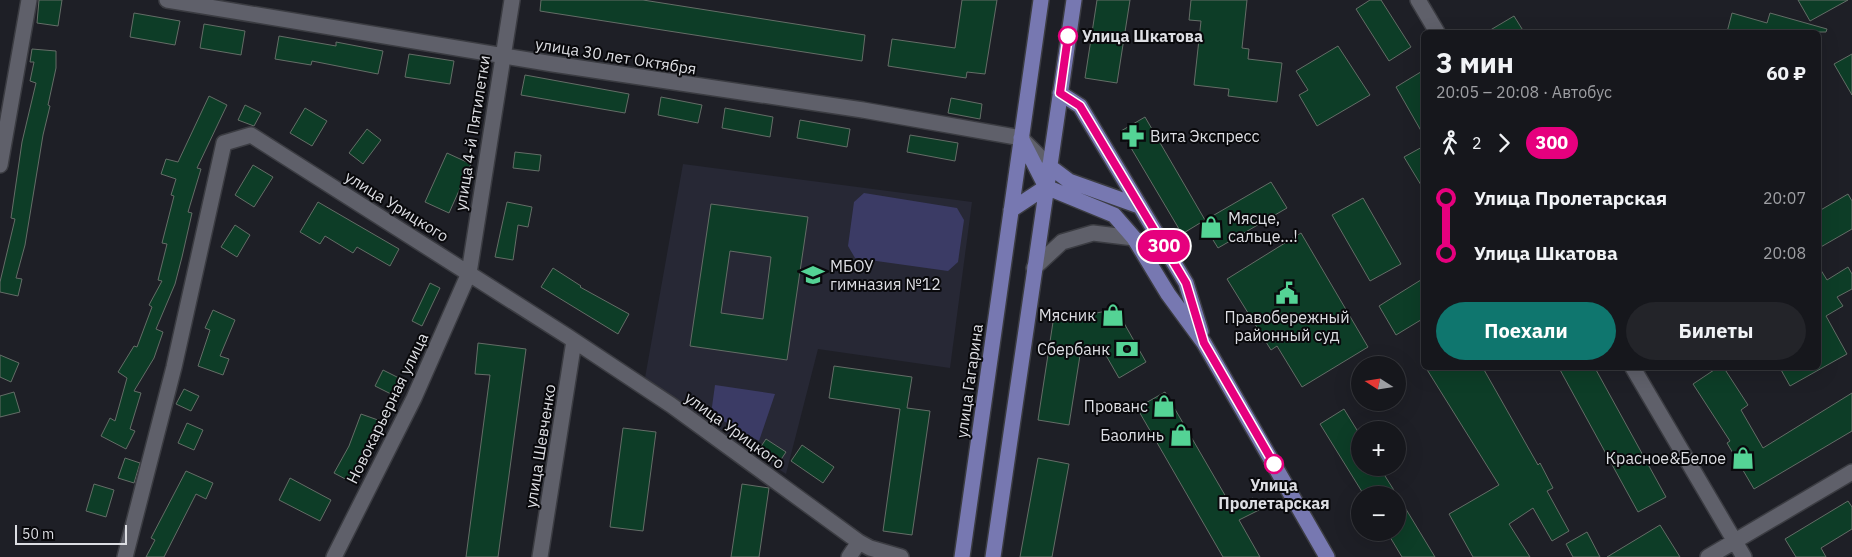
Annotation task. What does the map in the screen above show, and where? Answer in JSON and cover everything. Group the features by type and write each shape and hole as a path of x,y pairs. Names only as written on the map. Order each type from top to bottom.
{"main road":[{"name":"улица Гагарина","path":"962,557 1041,0"},
{"path":"993,557 1074,0"},
{"path":"1060,93 1080,106 1186,283 1204,343"},
{"path":"1021,138 1046,187 1114,215 1134,238 1168,294 1204,343 1328,557"},
{"path":"1049,166 1069,180 1088,189 1139,206"},
{"path":"1011,210 1046,187 1088,189"}],"street":[{"path":"0,165 29,0"},
{"name":"улица 30 лет Октября","path":"166,0 502,56 863,110 1021,138"},
{"name":"улица 4-й Пятилетки","path":"468,272 512,0"},
{"path":"1418,0 1436,30"},
{"name":"улица Урицкого","path":"125,557 174,366 224,143 251,135 468,272 671,405 859,542 870,548 901,557"},
{"path":"1021,138 1049,166"},
{"path":"1034,268 1062,242 1093,233 1134,238"},
{"name":"Новокарьерная улица","path":"334,557 414,398 468,272"},
{"name":"улица Шевченко","path":"540,557 574,341"},
{"path":"1634,370 1744,557"},
{"path":"1708,557 1852,472"},
{"path":"849,557 859,542"}],"shaded area":[{"name":"МБОУ гимназия №12","path":"683,164 972,202 950,368 818,349 786,474 645,378"},
{"path":"864,193 957,208 964,220 958,262 948,271 855,258 848,246 854,202"},
{"path":"715,385 775,394 759,441 711,414"}],"building":[{"path":"39,0 62,0 58,26 37,23"},
{"path":"541,0 643,0 865,35 862,61 540,11"},
{"path":"962,0 997,0 985,74 967,72 966,78 888,66 892,39 955,48"},
{"path":"1097,0 1130,0 1117,83 1085,78"},
{"path":"1191,0 1247,0 1242,48 1249,49 1248,59 1282,63 1277,102 1228,96 1229,89 1194,85 1201,21 1189,20"},
{"path":"1370,0 1381,0 1411,47 1389,61 1356,9"},
{"path":"1798,0 1848,0 1810,21"},
{"path":"134,13 180,21 175,45 130,37"},
{"path":"1732,13 1767,23 1770,13 1827,29 1826,32 1821,32 1821,30 1728,30"},
{"path":"1514,16 1523,30 1490,30"},
{"path":"204,24 245,31 241,55 200,48"},
{"path":"279,36 336,46 336,42 383,51 378,74 312,61 311,65 275,59"},
{"path":"1338,46 1370,95 1317,126 1299,95 1308,90 1296,71"},
{"path":"32,49 56,51 56,68 25,245 16,278 22,279 18,296 0,292 0,282 15,219 11,218 22,142 36,83 30,81 34,62 30,62"},
{"path":"409,54 454,61 450,84 405,77"},
{"path":"1852,54 1852,95 1834,64"},
{"path":"1421,72 1421,131 1396,87"},
{"path":"525,75 629,94 625,113 521,95"},
{"path":"209,96 227,105 197,168 201,169 188,212 192,213 182,257 175,284 156,329 163,332 154,358 134,391 141,393 130,429 135,431 126,449 101,436 110,418 115,421 127,378 118,372 134,346 137,347 152,307 149,305 162,281 158,280 167,244 162,243 174,196 171,195 176,179 161,174 166,159 178,162"},
{"path":"661,97 702,105 698,123 658,115"},
{"path":"951,98 982,104 980,119 948,113"},
{"path":"245,105 261,113 254,126 238,120"},
{"path":"305,108 327,121 312,146 290,133"},
{"path":"725,108 773,117 770,137 722,128"},
{"path":"1145,117 1205,220 1182,234 1121,131"},
{"path":"800,120 850,129 847,147 797,138"},
{"path":"367,129 381,140 363,164 349,153"},
{"path":"910,135 958,143 955,161 907,152"},
{"path":"1421,148 1421,185 1404,157"},
{"path":"515,152 541,155 539,171 513,168"},
{"path":"447,153 471,164 449,213 425,202"},
{"path":"253,165 273,177 254,207 235,195"},
{"path":"1271,182 1287,208 1218,248 1202,222"},
{"path":"1848,194 1852,201 1852,229 1821,247 1821,210"},
{"path":"1363,198 1401,264 1370,281 1332,215"},
{"path":"318,202 399,249 390,266 357,247 353,253 325,236 320,244 300,232"},
{"path":"507,202 532,207 528,227 518,225 513,260 495,257"},
{"path":"711,204 808,217 787,360 690,346","holes":["730,251 771,257 763,319 721,313"]},
{"path":"235,225 250,235 237,257 221,247"},
{"name":"Правобережный районный суд","path":"1301,233 1368,347 1302,387 1277,346 1271,350 1227,279"},
{"path":"1848,267 1852,274 1852,289 1837,297 1843,306 1826,316 1847,354 1821,369 1821,270 1827,280"},
{"path":"553,268 580,287 629,314 618,334 541,287"},
{"path":"1421,280 1421,320 1396,335 1379,306"},
{"path":"430,283 440,288 422,326 412,321"},
{"path":"1116,309 1146,362 1119,378 1100,345 1081,349 1069,425 1038,420 1053,322"},
{"path":"213,310 235,320 220,356 229,359 223,375 198,366 210,330 205,328"},
{"path":"478,343 526,349 498,557 466,557 490,375 475,374"},
{"path":"0,355 19,363 11,382 0,377"},
{"path":"834,366 912,377 907,408 930,411 912,535 883,531 900,409 829,398"},
{"path":"383,370 403,380 395,396 375,386"},
{"path":"1427,370 1484,370 1538,465 1540,463 1553,488 1547,491 1569,531 1552,541 1533,508 1509,524 1530,557 1473,557 1449,514 1499,485"},
{"path":"1560,370 1596,370 1666,497 1638,512"},
{"path":"1714,370 1725,370 1748,405 1741,410 1763,448 1852,393 1852,431 1754,489 1727,443 1730,441 1693,384"},
{"path":"1781,370 1818,370 1790,386"},
{"path":"184,389 199,396 191,411 176,404"},
{"path":"14,392 20,412 0,417 0,396"},
{"path":"1165,392 1233,509 1253,498 1259,510 1239,520 1260,557 1223,557 1137,408"},
{"path":"1344,409 1351,421 1351,474 1320,424"},
{"path":"361,414 378,420 364,458 351,482 334,473 349,446"},
{"path":"187,423 203,430 194,450 178,443"},
{"path":"623,428 656,432 643,531 610,527"},
{"path":"766,439 786,452 778,464 758,451"},
{"path":"802,445 834,467 823,483 791,461"},
{"path":"125,458 140,463 134,483 118,478"},
{"path":"1038,458 1069,464 1052,557 1020,557"},
{"path":"186,471 213,483 206,499 196,494 164,557 146,557 155,540 151,538"},
{"path":"1352,476 1385,476 1391,486 1358,486"},
{"path":"290,478 331,500 320,521 279,500"},
{"path":"94,484 114,490 106,517 86,511"},
{"path":"742,484 769,488 759,557 731,557"},
{"path":"1848,501 1852,507 1852,529 1821,548 1826,557 1796,557 1785,539"},
{"path":"1406,509 1435,557 1402,557 1392,541 1406,541"},
{"path":"1660,525 1680,557 1607,557"},
{"path":"1587,532 1600,557 1573,557 1566,544"}],"bus line":[{"name":"300","path":"1068,36 1060,93 1080,106 1186,283 1204,343 1274,464"}],"place":[{"name":"Улица Шкатова","path":"1068,36"},
{"name":"Вита Экспресс","path":"1133,136"},
{"name":"Мясце, сальце...!","path":"1211,227"},
{"name":"МБОУ гимназия №12","path":"813,275"},
{"name":"Правобережный районный суд","path":"1287,293"},
{"name":"Мясник","path":"1113,315"},
{"name":"Сбербанк","path":"1127,349"},
{"name":"Прованс","path":"1164,406"},
{"name":"Баолинь","path":"1181,435"},
{"name":"Красное&Белое","path":"1743,458"},
{"name":"Улица Пролетарская","path":"1274,464"}]}
